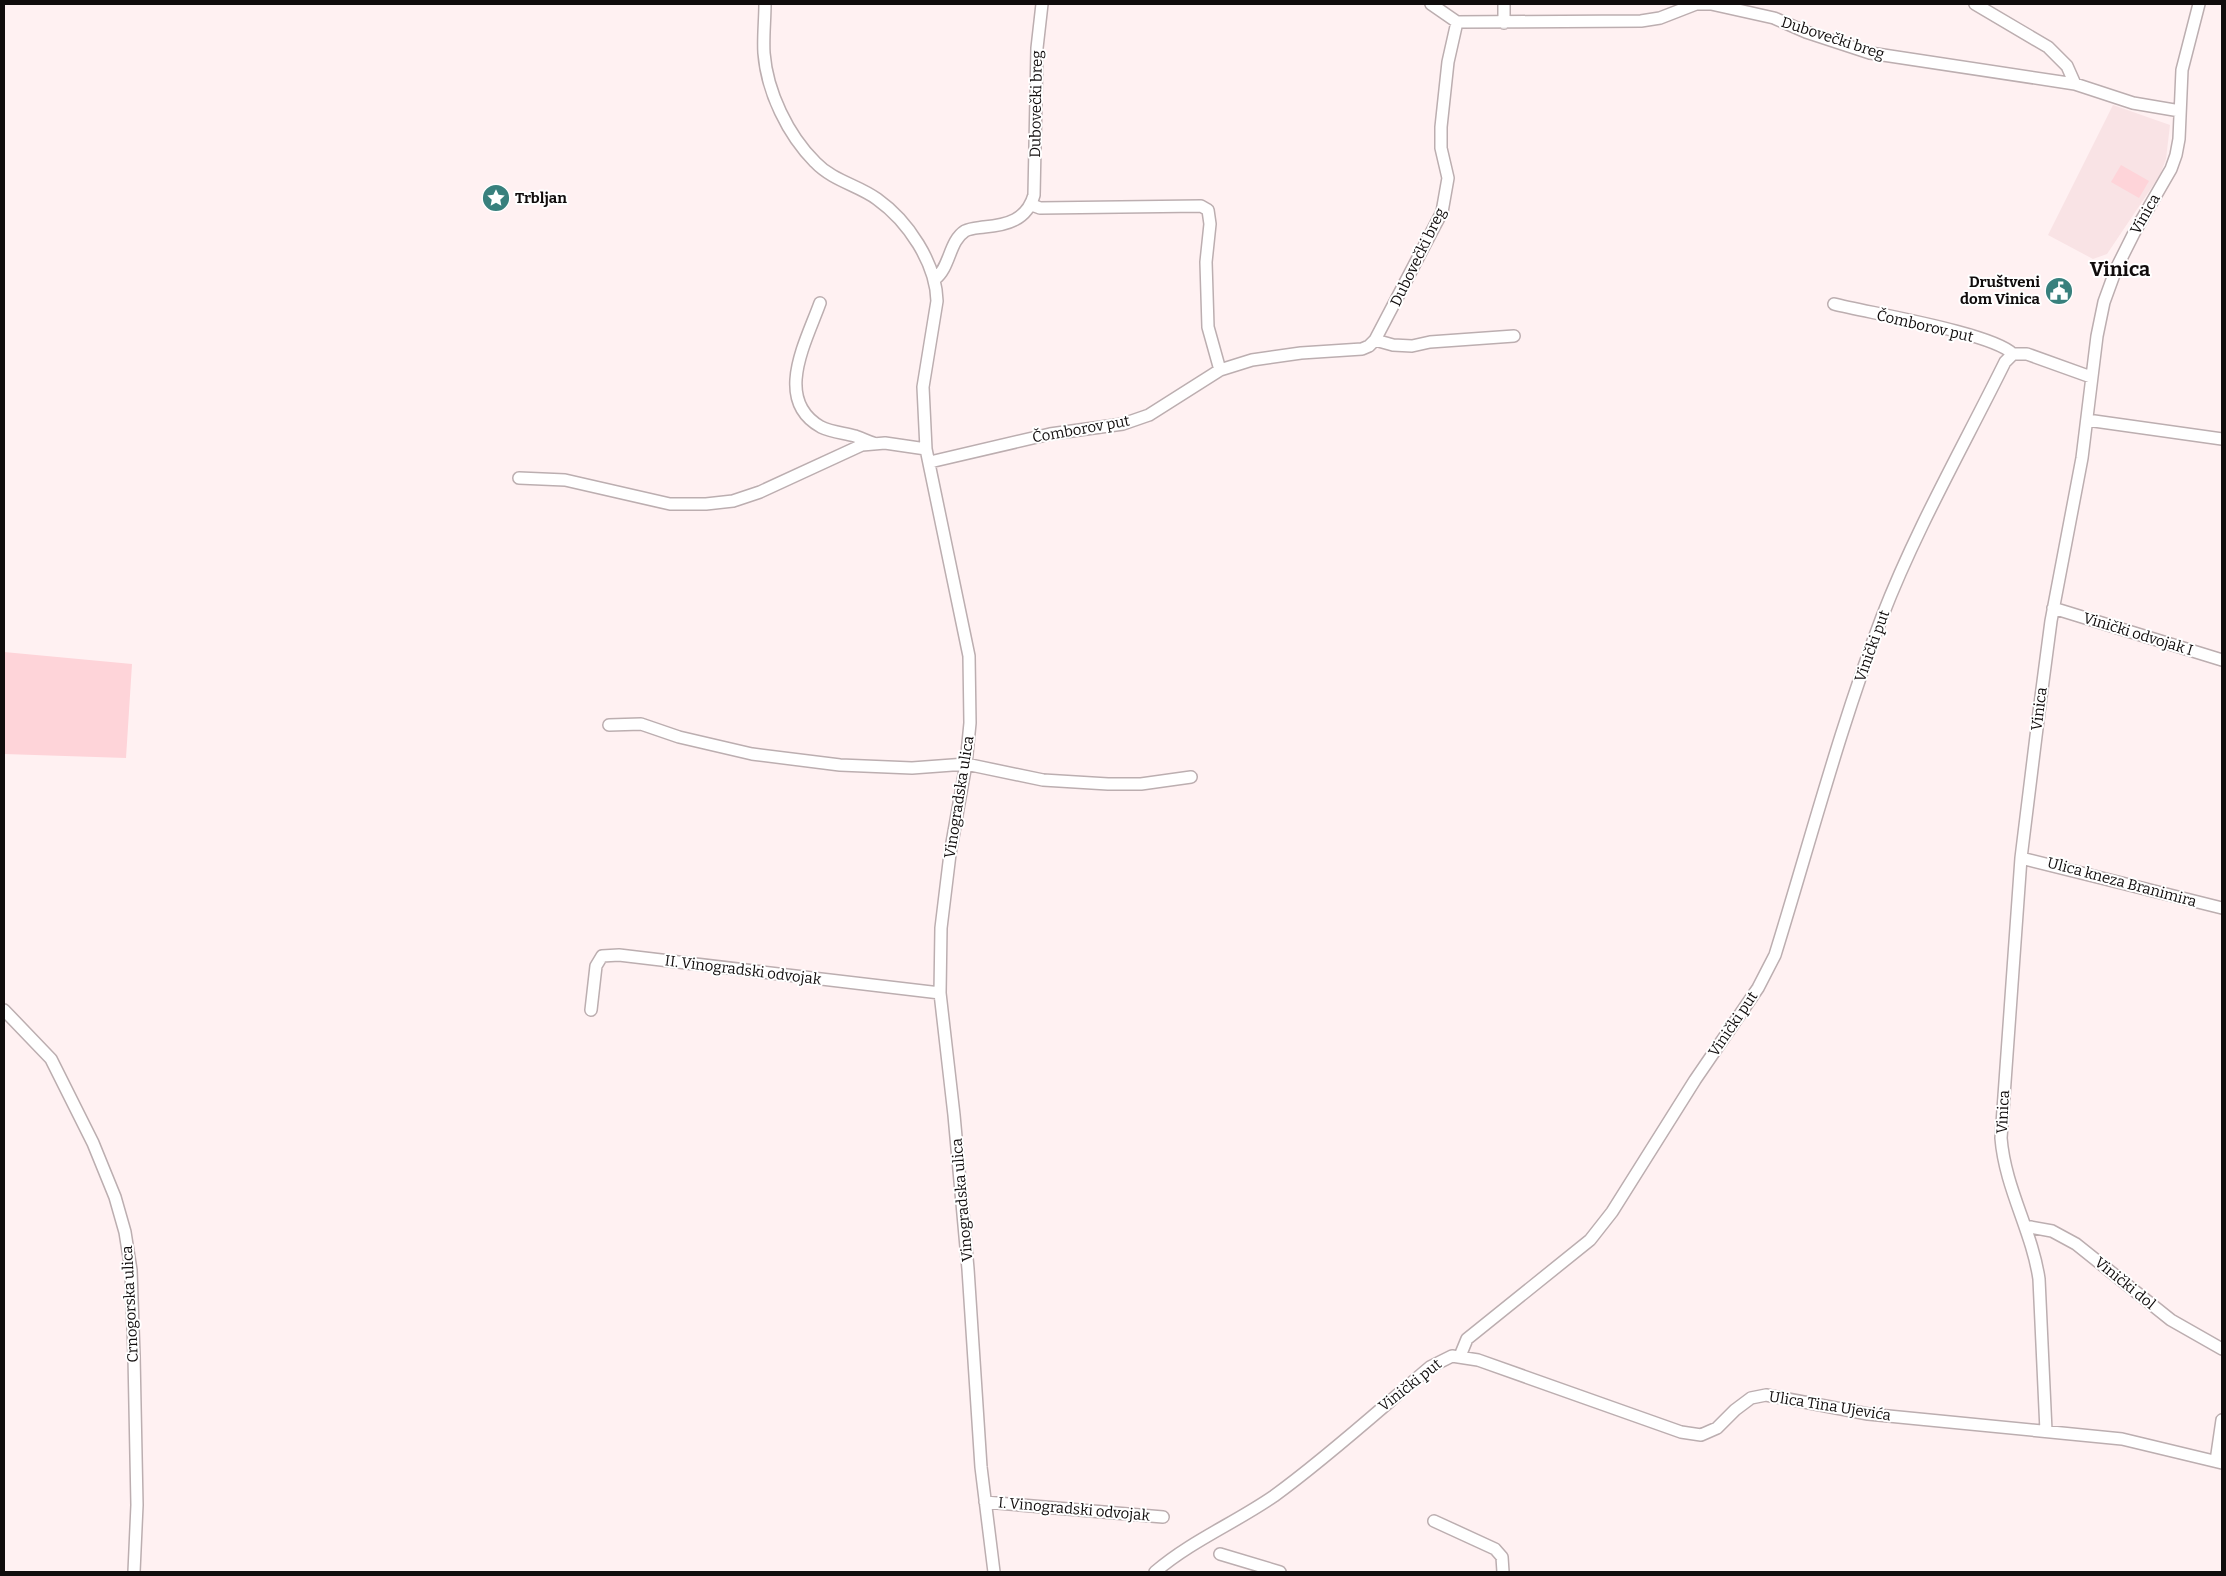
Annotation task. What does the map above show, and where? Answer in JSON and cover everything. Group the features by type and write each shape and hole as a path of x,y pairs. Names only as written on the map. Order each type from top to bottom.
{"street":[{"name":"Vinogradska ulica","path":"765,4 764,53 767,75 779,108 799,143 816,163 846,184 876,198 888,208 910,232 935,279 937,301 924,388 926,449 969,656 970,723 966,764 950,854 940,928 940,993 954,1115 986,1502 994,1572"},
{"name":"Dubovečki breg","path":"1032,205 1034,195 1037,48 1042,4"},
{"path":"1431,4 1457,22"},
{"path":"1504,4 1504,23"},
{"name":"Dubovečki breg","path":"1375,340 1442,212 1448,178 1441,148 1441,127 1448,62 1457,22 1641,22 1660,18 1696,4 1711,4 1774,18 1806,32 1870,53 2074,84 2133,103 2180,111"},
{"path":"1975,4 2048,47 2067,66 2074,84"},
{"name":"Vinica","path":"2046,1432 2037,1261 2006,1173 2001,1138 2022,858 2038,712 2053,608 2082,458 2100,319 2111,282 2134,233 2171,168 2179,139 2182,70 2199,4"},
{"path":"935,279 941,274 951,252 964,232 971,228 1012,222 1026,213 1032,205 1040,208 1201,206 1208,210 1210,224 1206,262 1208,327 1220,370"},
{"path":"820,303 797,367 795,387 798,405 807,417 823,428 855,436 873,443 926,449"},
{"name":"Čomborov put","path":"1834,304 1946,329 2001,346 2013,354"},
{"path":"1375,340 1412,346 1430,342 1514,336"},
{"name":"Čomborov put","path":"930,462 1023,439 1124,424 1149,415 1220,370 1260,359 1301,353 1362,349 1369,346 1375,340"},
{"path":"2013,354 2027,354 2091,377"},
{"name":"Vinički put","path":"1155,1572 1184,1549 1238,1520 1310,1469 1430,1367 1444,1358 1460,1356 1467,1339 1590,1240 1612,1212 1695,1080 1758,988 1774,955 1855,694 1883,616 1917,533 1960,454 2005,362 2013,354"},
{"path":"2087,420 2222,439"},
{"path":"519,478 565,480 670,504 733,501 760,492 862,445 873,443"},
{"name":"Vinički odvojak I","path":"2053,608 2222,660"},
{"path":"609,726 641,724 679,737 752,754 840,765 912,768 966,764 1043,780 1141,784 1191,777"},
{"name":"Ulica kneza Branimira","path":"2022,858 2222,908"},
{"name":"II. Vinogradski odvojak","path":"591,1010 596,966 602,956 619,955 940,993"},
{"name":"Crnogorska ulica","path":"4,1010 51,1059 93,1143 115,1197 125,1232 131,1270 134,1356 137,1506 134,1572"},
{"name":"Vinički dol","path":"2025,1226 2052,1230 2076,1244 2171,1320 2222,1349"},
{"name":"Ulica Tina Ujevića","path":"1460,1356 1478,1360 1681,1432 1701,1435 1718,1428 1735,1410 1751,1398 1766,1395 1868,1414 2122,1439 2219,1462"},
{"path":"2219,1462 2222,1420"},
{"name":"I. Vinogradski odvojak","path":"986,1502 1163,1517"},
{"path":"1434,1521 1495,1549 1502,1558 1503,1572"},
{"path":"1220,1554 1280,1572"}],"shaded area":[{"path":"2113,105 2170,125 2166,159 2160,175 2107,254 2093,259 2048,235"},
{"path":"2121,165 2149,181 2139,198 2111,182"},
{"path":"4,652 132,664 126,758 4,754"}],"place":[{"name":"Trbljan","path":"496,198"},
{"name":"Društveni dom Vinica","path":"2059,291"}],"district":[{"name":"Vinica","path":"2120,269"}]}
